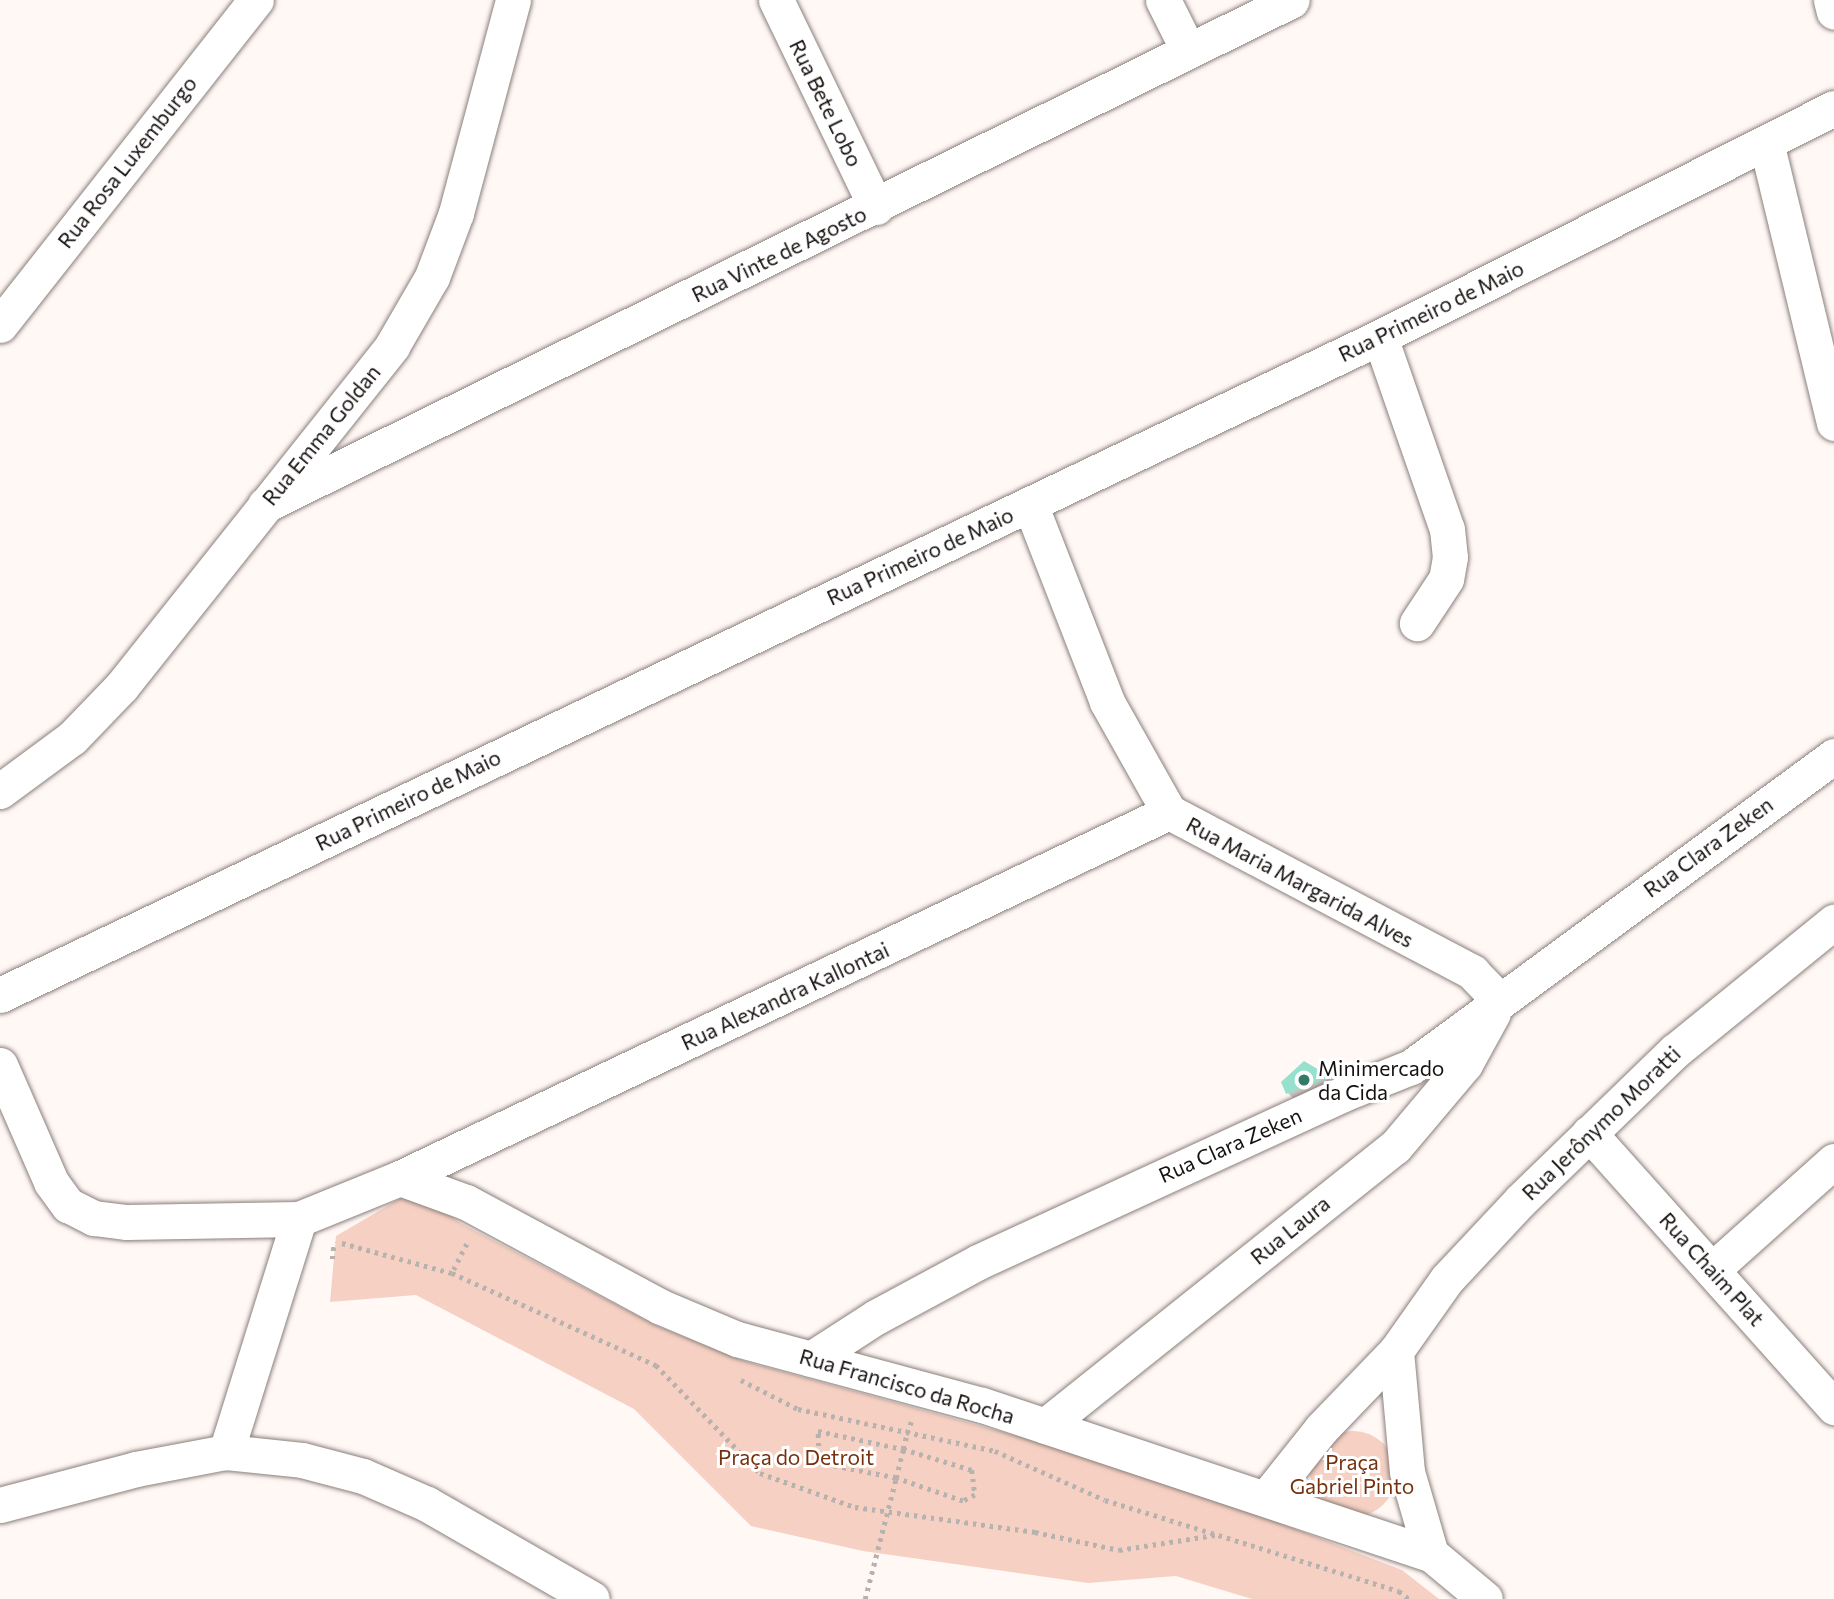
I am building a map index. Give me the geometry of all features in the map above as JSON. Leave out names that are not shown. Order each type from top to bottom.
[{"type":"street","name":"Rua Rosa Luxemburgo","points":[[0,325],[256,0]]},
{"type":"street","name":"Rua Emma Goldan","points":[[0,791],[72,737],[122,686],[265,505],[348,407],[392,346],[432,277],[475,149],[513,0]]},
{"type":"street","name":"Rua Bete Lobo","points":[[776,0],[876,207]]},
{"type":"street","points":[[1163,0],[1188,50]]},
{"type":"street","name":"Rua Vinte de Agosto","points":[[265,505],[876,207],[1292,0]]},
{"type":"street","points":[[1831,0],[1834,12]]},
{"type":"street","name":"Rua Primeiro de Maio","points":[[0,995],[1380,337],[1767,146],[1834,108]]},
{"type":"street","points":[[1767,146],[1834,423]]},
{"type":"street","points":[[1380,337],[1447,529],[1450,556],[1446,579],[1417,624]]},
{"type":"street","name":"Rua Maria Margarida Alves","points":[[1030,504],[1107,702],[1169,812],[1472,972],[1500,1001]]},
{"type":"street","name":"Rua Clara Zeken","points":[[811,1359],[876,1317],[978,1262],[1343,1094],[1411,1067],[1834,756]]},
{"type":"street","name":"Rua Alexandra Kallontai","points":[[299,1219],[400,1178],[1169,812]]},
{"type":"street","name":"Rua Jerônymo Moratti","points":[[1267,1496],[1321,1429],[1396,1351],[1447,1279],[1589,1133],[1675,1052],[1834,922]]},
{"type":"street","name":"Rua Laura","points":[[1045,1426],[1395,1147],[1465,1064],[1500,1001]]},
{"type":"street","points":[[0,1065],[51,1182],[68,1205],[94,1217],[127,1222],[299,1219],[226,1452]]},
{"type":"street","name":"Rua Chaim Plat","points":[[1589,1133],[1834,1407]]},
{"type":"street","points":[[1713,1269],[1834,1161]]},
{"type":"street","name":"Rua Francisco da Rocha","points":[[400,1178],[466,1202],[662,1307],[737,1339],[921,1388],[1045,1426],[1267,1496],[1431,1554]]},
{"type":"street","points":[[1396,1351],[1407,1472],[1431,1554],[1485,1599]]},
{"type":"street","points":[[0,1505],[136,1469],[226,1452],[302,1460],[363,1476],[485,1535],[593,1599]]},
{"type":"path","points":[[466,1232],[469,1240],[481,1247]]},
{"type":"path","points":[[334,1241],[346,1237]]},
{"type":"path","points":[[452,1273],[469,1240]]},
{"type":"path","points":[[332,1259],[334,1241]]},
{"type":"path","points":[[334,1241],[452,1273],[656,1365],[760,1473],[855,1507],[1035,1532],[1119,1550],[1215,1535]]},
{"type":"path","points":[[738,1379],[798,1409],[995,1451],[1105,1500],[1399,1591],[1409,1599]]},
{"type":"path","points":[[865,1599],[921,1388]]},
{"type":"path","points":[[818,1431],[903,1449],[972,1470],[975,1495],[963,1502],[896,1478],[819,1463],[818,1431]]},
{"type":"green space","name":"Praça do Detroit","points":[[401,1198],[430,1200],[462,1224],[657,1326],[747,1362],[1043,1443],[1243,1509],[1402,1570],[1439,1599],[1252,1599],[1176,1576],[1088,1583],[863,1551],[751,1526],[634,1409],[416,1295],[330,1302],[336,1236]]},
{"type":"green space","name":"Praça Gabriel Pinto","points":[[1353,1431],[1377,1438],[1389,1450],[1396,1474],[1389,1498],[1377,1510],[1353,1517],[1329,1510],[1317,1498],[1310,1474],[1317,1450],[1329,1438]]},
{"type":"building","name":"Minimercado da Cida","points":[[1304,1061],[1331,1077],[1286,1094],[1281,1082]]},
{"type":"place","name":"Minimercado da Cida","points":[[1304,1080]]}]
